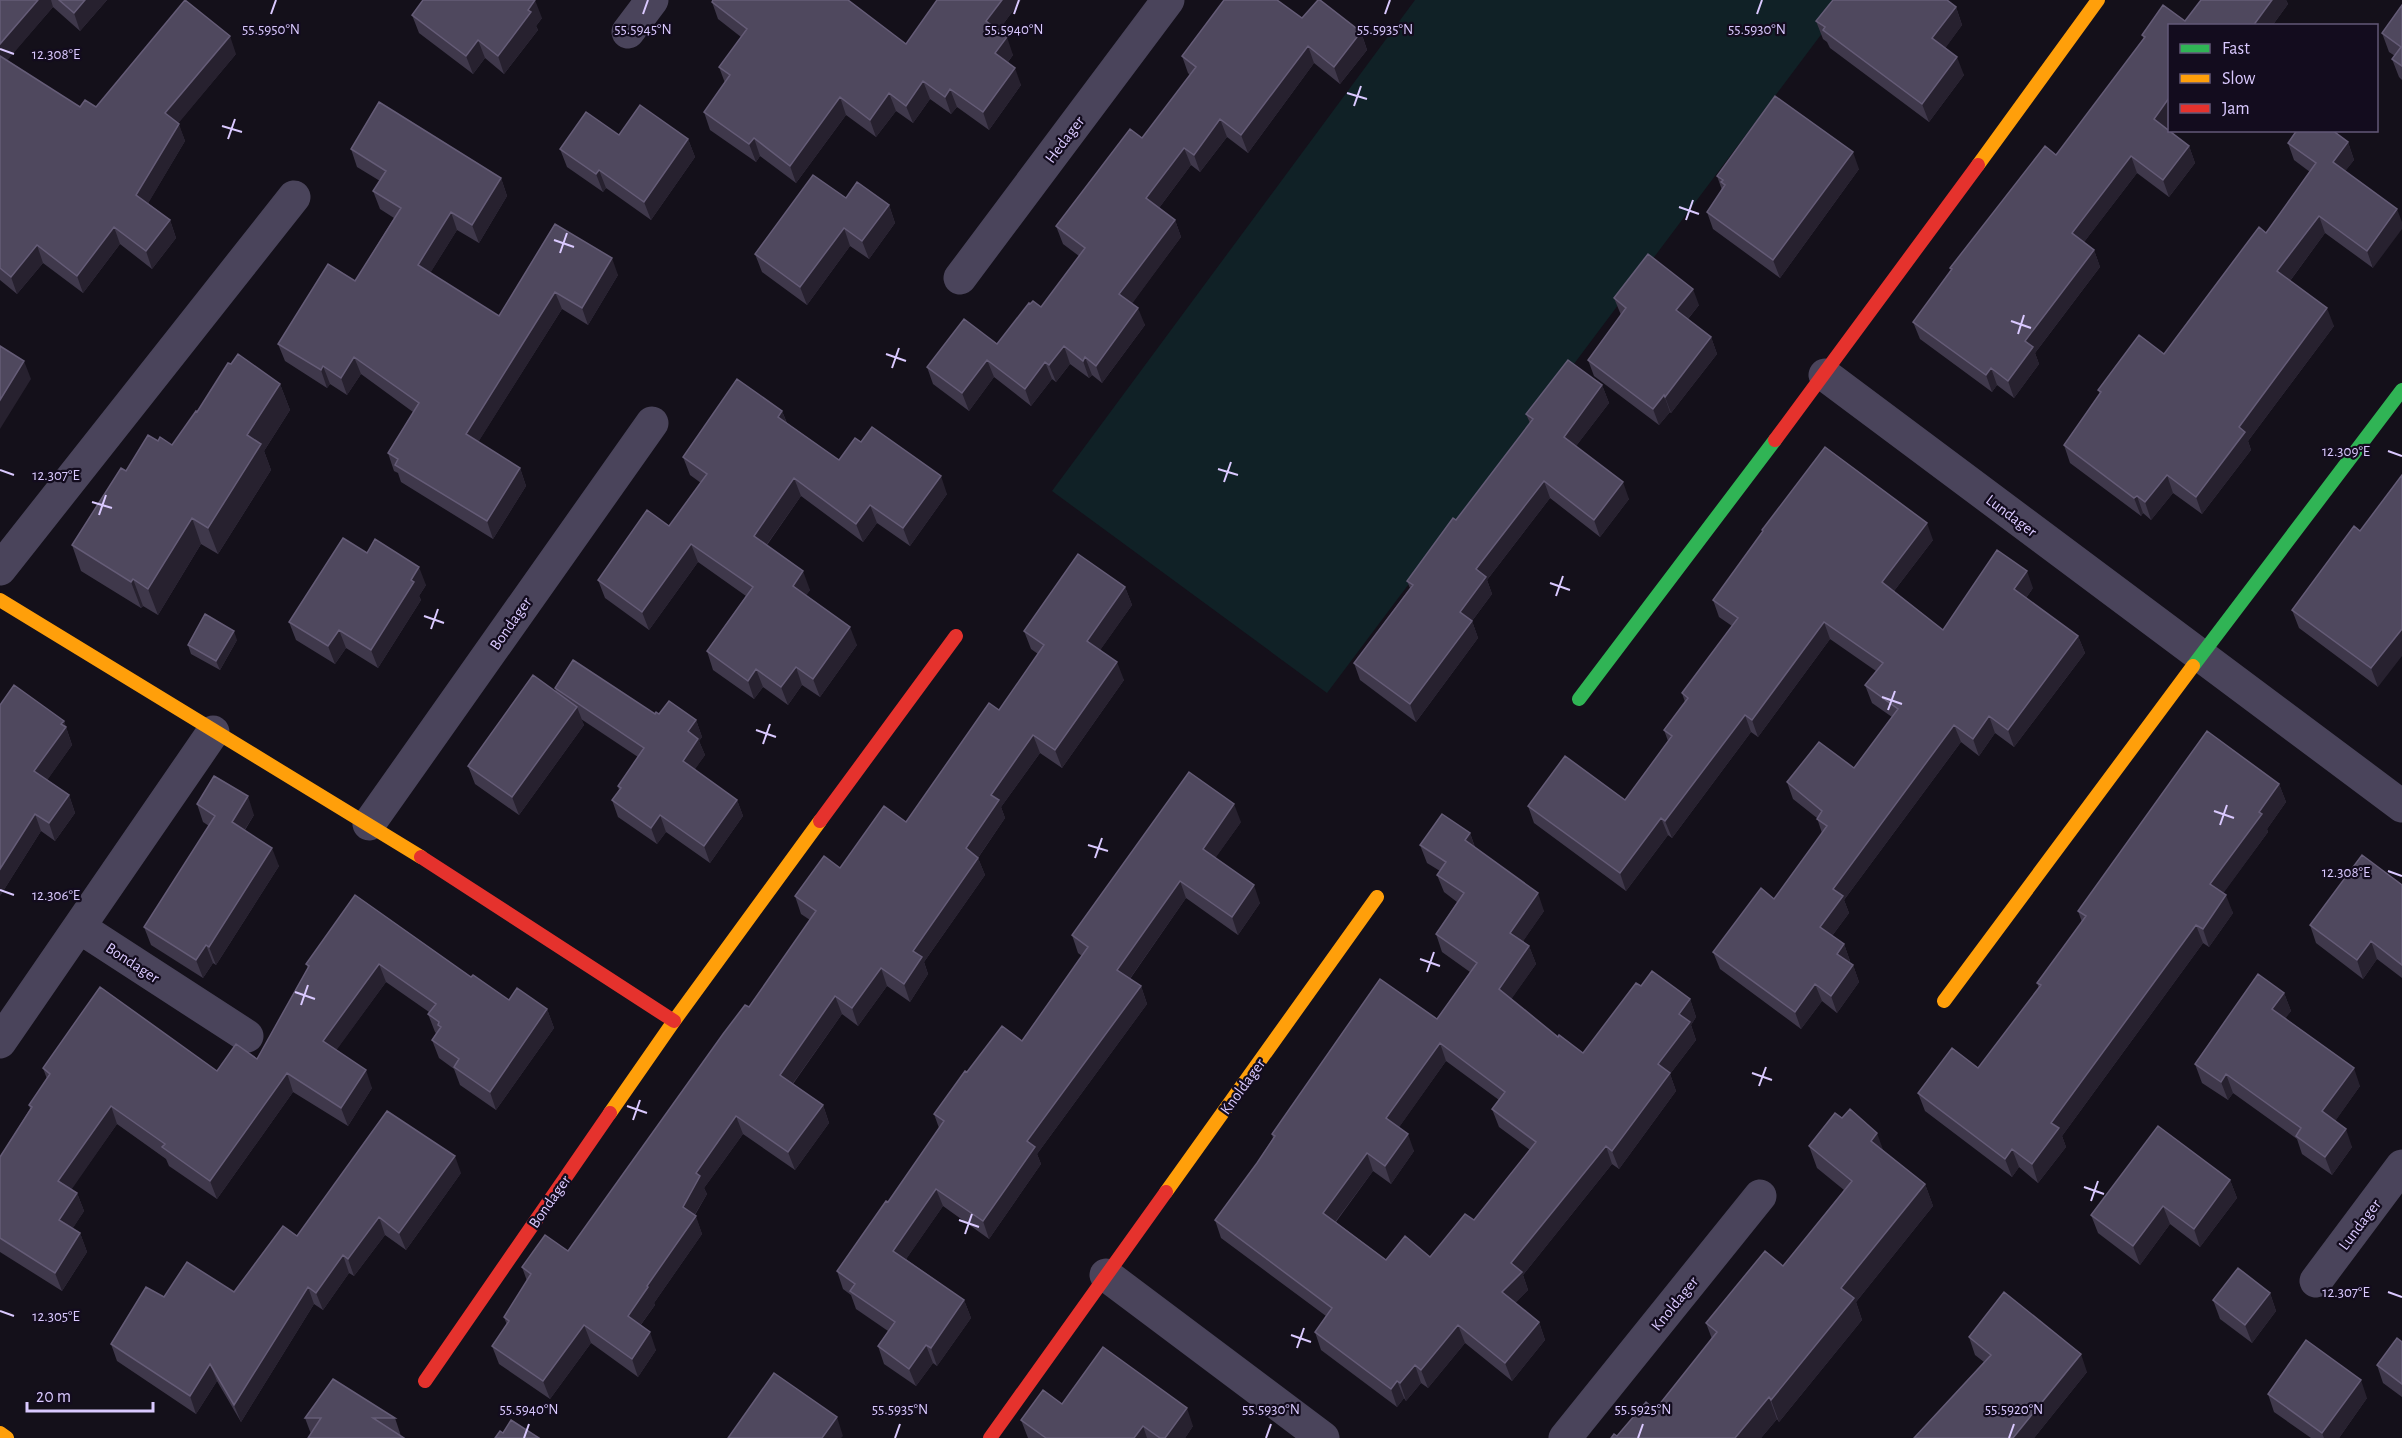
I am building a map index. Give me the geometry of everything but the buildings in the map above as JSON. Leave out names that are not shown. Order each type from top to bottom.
[{"type":"street","points":[[628,32],[652,0]]},
{"type":"street","name":"Hedager","points":[[960,278],[1168,0]]},
{"type":"street","points":[[1579,699],[1825,375],[2098,0]]},
{"type":"street","points":[[0,569],[294,197]]},
{"type":"street","name":"Lundager","points":[[1825,375],[2402,806]]},
{"type":"street","points":[[1944,1001],[2200,656],[2402,390]]},
{"type":"street","name":"Bondager","points":[[369,824],[652,423]]},
{"type":"street","points":[[0,600],[213,732],[369,824],[674,1021]]},
{"type":"street","name":"Bondager","points":[[425,1381],[674,1021],[956,636]]},
{"type":"street","points":[[0,1042],[213,732]]},
{"type":"street","name":"Knoldager","points":[[990,1438],[1377,897]]},
{"type":"street","name":"Bondager","points":[[79,927],[247,1036]]},
{"type":"street","name":"Lundager","points":[[2316,1281],[2402,1166]]},
{"type":"street","name":"Knoldager","points":[[1564,1438],[1760,1196]]},
{"type":"street","points":[[1106,1275],[1323,1438]]},
{"type":"street","points":[[0,1433],[7,1438]]},
{"type":"shaded area","points":[[1415,0],[1847,0],[1327,693],[1052,491]]},
{"type":"traffic: fast","points":[[2193,666],[2402,390]]},
{"type":"traffic: fast","points":[[1579,699],[1775,440]]},
{"type":"traffic: slow","points":[[1978,165],[2098,0]]},
{"type":"traffic: slow","points":[[0,600],[421,857]]},
{"type":"traffic: slow","points":[[1944,1001],[2193,666]]},
{"type":"traffic: slow","points":[[610,1113],[820,821]]},
{"type":"traffic: slow","points":[[1166,1192],[1377,897]]},
{"type":"traffic: slow","points":[[0,1433],[7,1438]]},
{"type":"traffic: jam","points":[[1775,440],[1978,165]]},
{"type":"traffic: jam","points":[[820,821],[956,636]]},
{"type":"traffic: jam","points":[[421,857],[674,1021]]},
{"type":"traffic: jam","points":[[425,1381],[610,1113]]},
{"type":"traffic: jam","points":[[990,1438],[1166,1192]]}]
